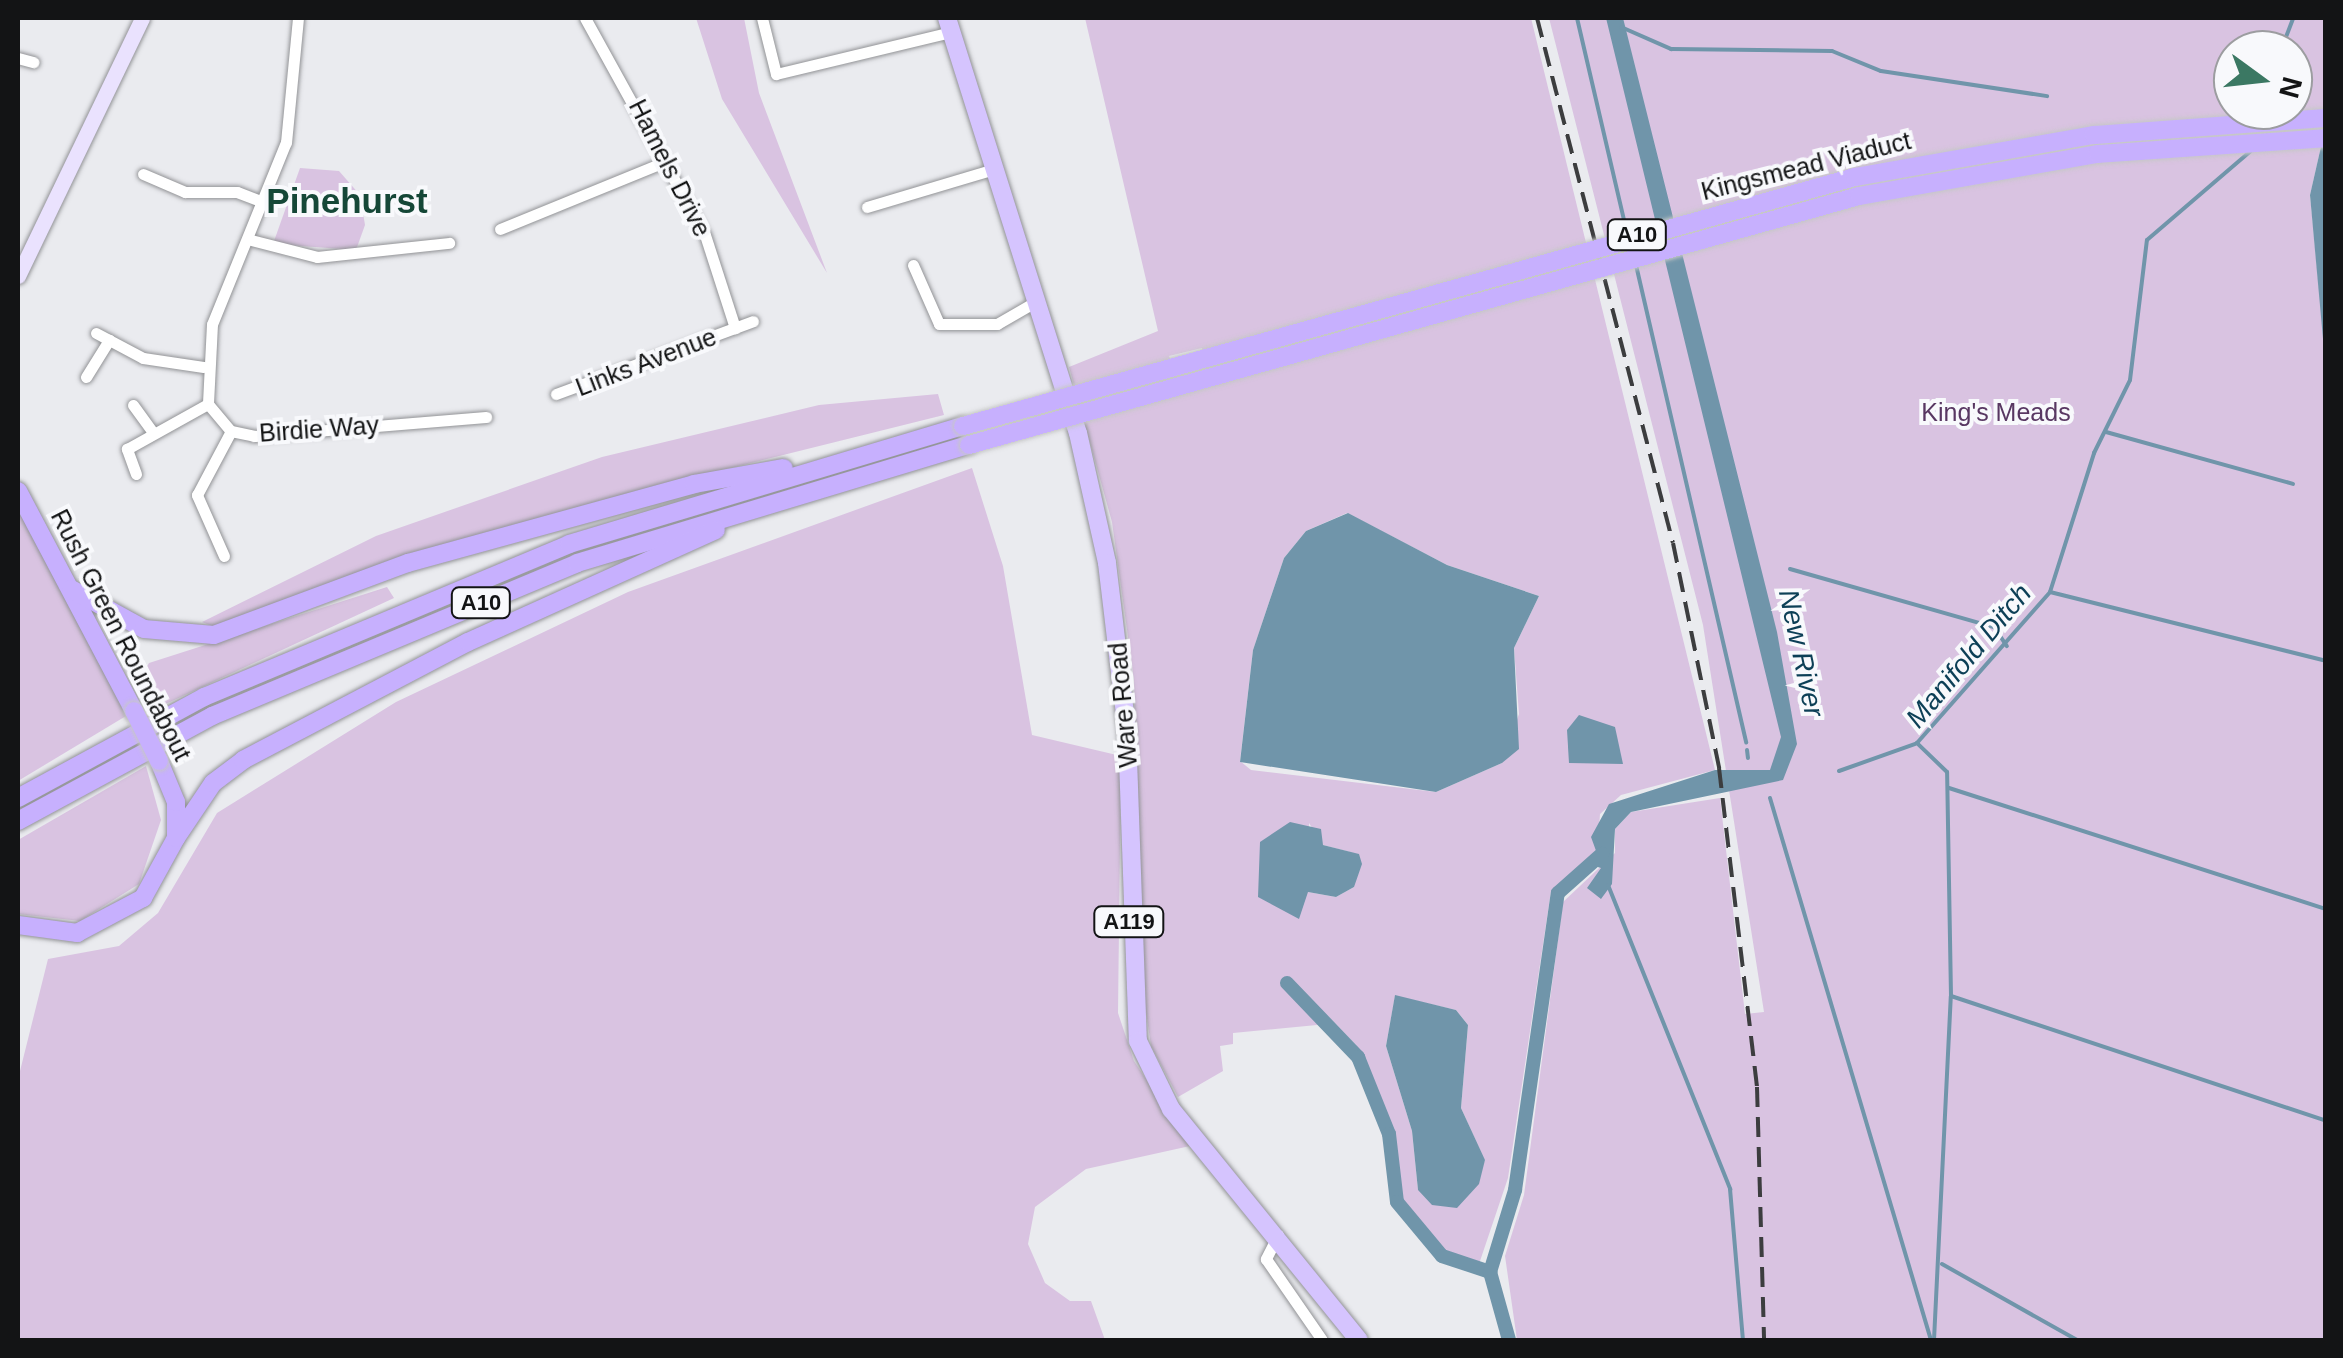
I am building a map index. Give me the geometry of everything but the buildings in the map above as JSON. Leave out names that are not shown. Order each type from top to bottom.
[{"type":"highway","name":"Kingsmead Viaduct","points":[[857,456],[1855,177],[2094,134],[2326,118]]},
{"type":"highway","name":"Kingsmead Viaduct","points":[[794,495],[1859,196],[2098,154],[2326,138]]},
{"type":"highway","points":[[71,589],[144,629],[214,635],[484,542],[694,484],[857,456]]},
{"type":"highway","name":"A10","points":[[18,798],[204,696],[569,544],[857,456]]},
{"type":"highway","name":"Rush Green Roundabout","points":[[18,491],[160,761],[176,802],[176,838]]},
{"type":"highway","points":[[20,927],[77,932],[114,920],[155,882],[176,838],[212,783],[243,760],[468,642],[794,495]]},
{"type":"highway","name":"A10","points":[[18,821],[212,716],[577,563],[794,495]]},
{"type":"main road","points":[[18,276],[137,19]]},
{"type":"main road","name":"Ware Road","points":[[949,25],[991,170],[1078,432],[1116,617],[1138,1041],[1172,1109],[1278,1235],[1359,1340]]},
{"type":"street","points":[[136,474],[128,449],[152,431],[208,404],[204,368],[217,308],[251,240],[286,142],[298,18]]},
{"type":"street","name":"Hamels Drive","points":[[585,18],[667,160],[705,235],[735,328]]},
{"type":"street","points":[[762,18],[776,74],[949,25]]},
{"type":"street","points":[[18,58],[33,62]]},
{"type":"street","points":[[500,229],[667,160]]},
{"type":"street","points":[[867,207],[991,170]]},
{"type":"street","points":[[143,174],[185,192],[237,192],[266,203]]},
{"type":"street","points":[[251,240],[317,258],[449,242]]},
{"type":"street","points":[[912,265],[939,324],[997,324],[1035,302]]},
{"type":"street","name":"Links Avenue","points":[[556,394],[752,321]]},
{"type":"street","points":[[96,333],[155,362],[204,368]]},
{"type":"street","points":[[86,377],[109,340]]},
{"type":"street","points":[[133,404],[152,431]]},
{"type":"street","name":"Birdie Way","points":[[208,404],[231,432],[486,417]]},
{"type":"street","points":[[224,556],[197,495],[231,432]]},
{"type":"street","points":[[1278,1235],[1266,1259],[1322,1340]]},
{"type":"green space","points":[[696,18],[744,18],[759,93],[827,273],[722,99]]},
{"type":"green space","points":[[1085,18],[1531,18],[1715,770],[1621,795],[1600,814],[1597,855],[1551,891],[1508,1178],[1479,1264],[1444,1250],[1402,1198],[1382,1101],[1356,1045],[1328,1016],[1317,1025],[1233,1033],[1233,1044],[1220,1046],[1223,1071],[1178,1097],[1151,1046],[1140,970],[1134,680],[1112,522],[1069,367],[1158,331]],"holes":[[[1202,348],[1207,386],[1184,393],[1169,356]],[[1347,513],[1447,565],[1539,596],[1514,648],[1519,714],[1502,763],[1436,792],[1251,770],[1240,761],[1253,650],[1284,558],[1306,531]],[[1309,823],[1323,845],[1350,852],[1354,887],[1336,897],[1308,892]],[[1395,996],[1456,1010],[1468,1025],[1461,1108],[1485,1161],[1418,1190],[1412,1131],[1386,1046]]]},
{"type":"green space","name":"King's Meads","points":[[1549,18],[2325,18],[2325,129],[2310,195],[2326,361],[2325,1340],[1517,1340],[1505,1256],[1524,1195],[1563,902],[1615,853],[1615,829],[1631,812],[1720,798],[1745,1014],[1764,1012],[1703,625]]},
{"type":"green space","points":[[300,168],[339,171],[360,195],[365,225],[356,250],[273,244]]},
{"type":"green space","points":[[938,394],[944,415],[595,502],[406,556],[217,628],[202,622],[376,536],[602,457],[819,405]]},
{"type":"green space","points":[[972,468],[1003,566],[1032,735],[1121,756],[1118,1013],[1134,1061],[1190,1146],[1086,1169],[1035,1207],[1028,1244],[1045,1283],[1070,1301],[1091,1301],[1105,1340],[18,1340],[18,1079],[48,959],[119,946],[158,913],[217,813],[396,702],[628,592]]},
{"type":"green space","points":[[18,505],[126,716],[18,781]]},
{"type":"green space","points":[[387,587],[394,598],[157,708],[137,684],[149,663]]},
{"type":"green space","points":[[146,766],[161,820],[139,884],[80,921],[18,914],[18,840]]},
{"type":"water","points":[[1606,18],[1623,18],[1777,632],[1797,744],[1783,780],[1631,812],[1615,829],[1612,884],[1601,899],[1587,888],[1601,868],[1591,865],[1599,859],[1591,837],[1609,804],[1715,770],[1770,770],[1781,737]]},
{"type":"water","points":[[2325,129],[2325,361],[2310,195]]},
{"type":"water","points":[[1348,513],[1447,565],[1539,596],[1514,648],[1519,749],[1502,763],[1436,792],[1240,762],[1253,650],[1284,558],[1306,531]]},
{"type":"water","points":[[1579,715],[1615,727],[1623,764],[1569,763],[1567,730]]},
{"type":"water","points":[[1290,822],[1321,829],[1323,845],[1359,854],[1362,864],[1354,887],[1336,897],[1308,892],[1299,919],[1258,897],[1260,842]]},
{"type":"water","points":[[1395,995],[1456,1010],[1468,1025],[1461,1108],[1485,1160],[1479,1184],[1457,1208],[1432,1205],[1418,1190],[1412,1131],[1386,1046]]},
{"type":"waterway","points":[[1577,18],[1628,237]]},
{"type":"waterway","points":[[2288,30],[2293,18]]},
{"type":"waterway","points":[[1621,27],[1671,49],[1832,51],[1881,71],[2047,96]]},
{"type":"waterway","name":"Manifold Ditch","points":[[1934,1340],[1951,996],[1947,772],[1917,743],[2050,592],[2094,453],[2130,380],[2147,240],[2251,151]]},
{"type":"waterway","points":[[1636,265],[1746,743]]},
{"type":"waterway","points":[[2106,432],[2293,484]]},
{"type":"waterway","points":[[1790,569],[1994,627],[2007,646]]},
{"type":"waterway","points":[[2050,592],[2326,661]]},
{"type":"waterway","points":[[1839,771],[1915,744]]},
{"type":"waterway","points":[[1747,750],[1748,758]]},
{"type":"waterway","points":[[1949,788],[2326,909]]},
{"type":"waterway","points":[[1770,798],[1931,1340]]},
{"type":"waterway","name":"New River","points":[[1509,1340],[1490,1272],[1515,1190],[1558,893],[1602,854]]},
{"type":"waterway","points":[[1608,885],[1730,1189],[1743,1340]]},
{"type":"waterway","name":"New River","points":[[1287,983],[1358,1057],[1389,1134],[1397,1202],[1442,1256],[1490,1272]]},
{"type":"waterway","points":[[1951,996],[2326,1121]]},
{"type":"waterway","points":[[1942,1264],[2077,1340]]},
{"type":"railway","points":[[1537,18],[1673,543],[1719,768],[1757,1087],[1764,1340]]},
{"type":"district","name":"Pinehurst","points":[[347,201]]}]
